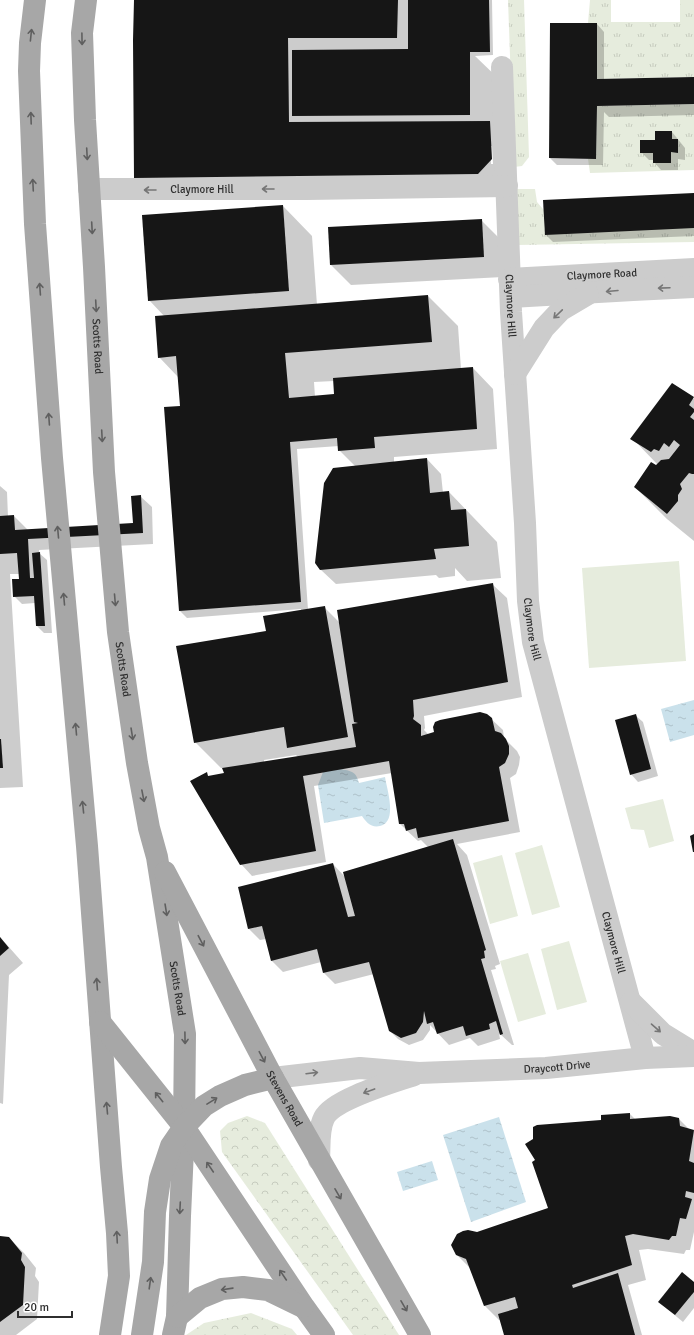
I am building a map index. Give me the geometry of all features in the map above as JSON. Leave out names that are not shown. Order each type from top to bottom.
[{"type":"main road","points":[[35,0],[30,43],[29,77],[35,224],[52,458],[87,846],[117,1233],[119,1276],[110,1335]]},
{"type":"main road","name":"Scotts Road","points":[[86,0],[82,33],[89,189],[104,472],[118,632],[137,763],[149,828],[158,857],[185,1034],[184,1127],[175,1326]]},
{"type":"main road","name":"Stevens Road","points":[[158,857],[273,1078],[420,1335]]},
{"type":"main road","points":[[100,1022],[184,1127],[324,1335]]},
{"type":"main road","points":[[142,1335],[153,1262],[155,1212],[160,1179],[171,1146],[184,1127],[204,1106],[220,1096],[245,1085],[273,1078]]},
{"type":"main road","points":[[175,1326],[200,1298],[222,1289],[243,1287],[268,1290],[304,1307]]},
{"type":"street","name":"Claymore Hill","points":[[502,67],[510,288],[525,523],[528,600],[533,642],[645,1058]]},
{"type":"street","name":"Claymore Hill","points":[[89,189],[307,189],[506,186]]},
{"type":"street","name":"Claymore Road","points":[[510,288],[694,269]]},
{"type":"street","name":"Claymore Road","points":[[510,288],[591,293],[694,287]]},
{"type":"street","points":[[515,374],[544,328],[561,310],[591,293]]},
{"type":"street","points":[[629,1000],[663,1034],[694,1054]]},
{"type":"street","name":"Draycott Drive","points":[[273,1078],[360,1068],[419,1073],[546,1068],[694,1054]]},
{"type":"street","name":"Draycott Drive","points":[[319,1160],[320,1131],[324,1117],[332,1109],[344,1101],[419,1073]]},
{"type":"green space","points":[[508,0],[524,0],[529,157],[522,166],[514,167]]},
{"type":"green space","points":[[590,0],[611,0],[611,22],[680,22],[680,0],[694,0],[694,77],[597,79],[597,24],[588,23]]},
{"type":"green space","points":[[694,104],[694,170],[590,173],[588,159],[596,158],[597,106]]},
{"type":"green space","points":[[515,189],[535,189],[537,202],[554,222],[694,221],[694,242],[517,245]]},
{"type":"green space","points":[[679,561],[686,661],[589,668],[582,568]]},
{"type":"green space","points":[[663,799],[674,841],[649,848],[644,830],[631,829],[625,808]]},
{"type":"green space","points":[[542,845],[560,907],[532,915],[515,853]]},
{"type":"green space","points":[[502,855],[518,916],[490,924],[473,863]]},
{"type":"green space","points":[[569,941],[587,1002],[557,1010],[541,949]]},
{"type":"green space","points":[[528,953],[546,1014],[518,1022],[500,961]]},
{"type":"green space","points":[[247,1116],[265,1123],[399,1335],[353,1335],[222,1152],[220,1131],[228,1123]]},
{"type":"green space","points":[[251,1313],[292,1329],[297,1335],[186,1335],[204,1323]]},
{"type":"water","points":[[694,700],[694,735],[670,742],[661,709]]},
{"type":"water","points":[[340,769],[347,770],[355,774],[359,783],[385,777],[390,812],[389,818],[385,823],[380,826],[374,826],[367,822],[362,816],[324,823],[318,785],[323,772]]},
{"type":"water","points":[[499,1117],[526,1202],[471,1222],[443,1135]]},
{"type":"water","points":[[432,1161],[438,1180],[403,1191],[397,1172]]},
{"type":"building","points":[[134,0],[398,0],[397,38],[288,38],[289,122],[490,121],[492,159],[478,174],[134,178]]},
{"type":"building","points":[[408,0],[489,0],[490,52],[470,52],[470,115],[292,116],[292,50],[408,49]]},
{"type":"building","points":[[550,23],[597,23],[597,79],[694,77],[694,104],[597,106],[596,159],[549,158]]},
{"type":"building","points":[[655,131],[672,131],[672,139],[678,139],[678,153],[671,152],[671,163],[653,163],[653,153],[640,153],[640,140],[655,140]]},
{"type":"building","points":[[694,193],[694,228],[545,235],[543,200]]},
{"type":"building","points":[[283,205],[289,291],[148,301],[142,215]]},
{"type":"building","points":[[482,219],[484,257],[330,265],[328,227]]},
{"type":"building","points":[[428,295],[432,342],[285,353],[289,398],[334,394],[333,378],[473,367],[477,429],[374,437],[375,448],[338,451],[337,438],[290,442],[301,602],[179,611],[164,407],[180,406],[176,356],[158,358],[155,316]]},
{"type":"building","points":[[672,383],[694,397],[689,405],[694,409],[694,412],[690,417],[694,420],[694,474],[689,473],[680,484],[682,489],[678,495],[678,501],[667,514],[634,487],[651,462],[656,465],[661,460],[669,459],[680,445],[674,440],[669,447],[664,443],[659,451],[654,449],[651,452],[630,439]]},
{"type":"building","points":[[427,458],[430,493],[449,491],[451,510],[466,509],[469,546],[434,549],[436,559],[320,570],[315,563],[324,483],[333,468]]},
{"type":"building","points":[[141,495],[143,533],[28,539],[30,578],[34,578],[32,553],[40,552],[45,626],[36,626],[34,596],[13,597],[12,579],[19,579],[17,553],[0,554],[0,516],[14,515],[15,530],[133,523],[131,496]]},
{"type":"building","points":[[493,583],[508,682],[413,700],[413,719],[421,725],[421,736],[434,732],[433,727],[435,722],[440,720],[480,712],[487,714],[492,718],[495,731],[501,733],[509,746],[509,754],[505,763],[499,767],[509,821],[418,838],[416,828],[406,831],[404,824],[399,824],[389,761],[303,776],[316,851],[240,865],[190,781],[207,772],[208,776],[224,773],[222,768],[356,747],[352,724],[358,723],[354,722],[337,610]]},
{"type":"building","points":[[325,606],[348,737],[287,748],[284,727],[194,743],[176,646],[266,631],[263,616]]},
{"type":"building","points":[[636,714],[651,769],[630,775],[615,720]]},
{"type":"building","points":[[1,739],[3,768],[0,768]]},
{"type":"building","points":[[694,834],[694,852],[693,852],[690,836]]},
{"type":"building","points":[[453,839],[486,950],[484,951],[485,958],[481,959],[503,1034],[500,1035],[496,1021],[489,1024],[490,1029],[466,1036],[463,1026],[437,1034],[433,1022],[427,1024],[424,1011],[423,1022],[416,1033],[401,1038],[389,1031],[369,962],[323,973],[317,949],[271,961],[262,926],[248,929],[238,887],[333,863],[348,917],[355,916],[343,872]]},
{"type":"building","points":[[0,937],[9,948],[0,956]]},
{"type":"building","points":[[630,1113],[630,1119],[670,1116],[679,1118],[680,1126],[694,1130],[689,1161],[694,1163],[694,1193],[686,1191],[685,1197],[692,1199],[686,1219],[680,1218],[676,1236],[672,1236],[669,1240],[633,1234],[625,1236],[632,1265],[572,1285],[573,1288],[618,1273],[635,1335],[504,1335],[498,1314],[518,1308],[515,1297],[484,1306],[466,1259],[456,1255],[451,1245],[457,1234],[468,1230],[477,1232],[548,1208],[532,1162],[535,1160],[525,1144],[533,1139],[533,1127],[537,1125],[601,1120],[601,1115]]},
{"type":"building","points":[[0,1236],[9,1237],[22,1253],[21,1260],[25,1267],[23,1305],[0,1322]]},
{"type":"building","points":[[682,1272],[694,1282],[694,1292],[675,1315],[658,1302]]}]
